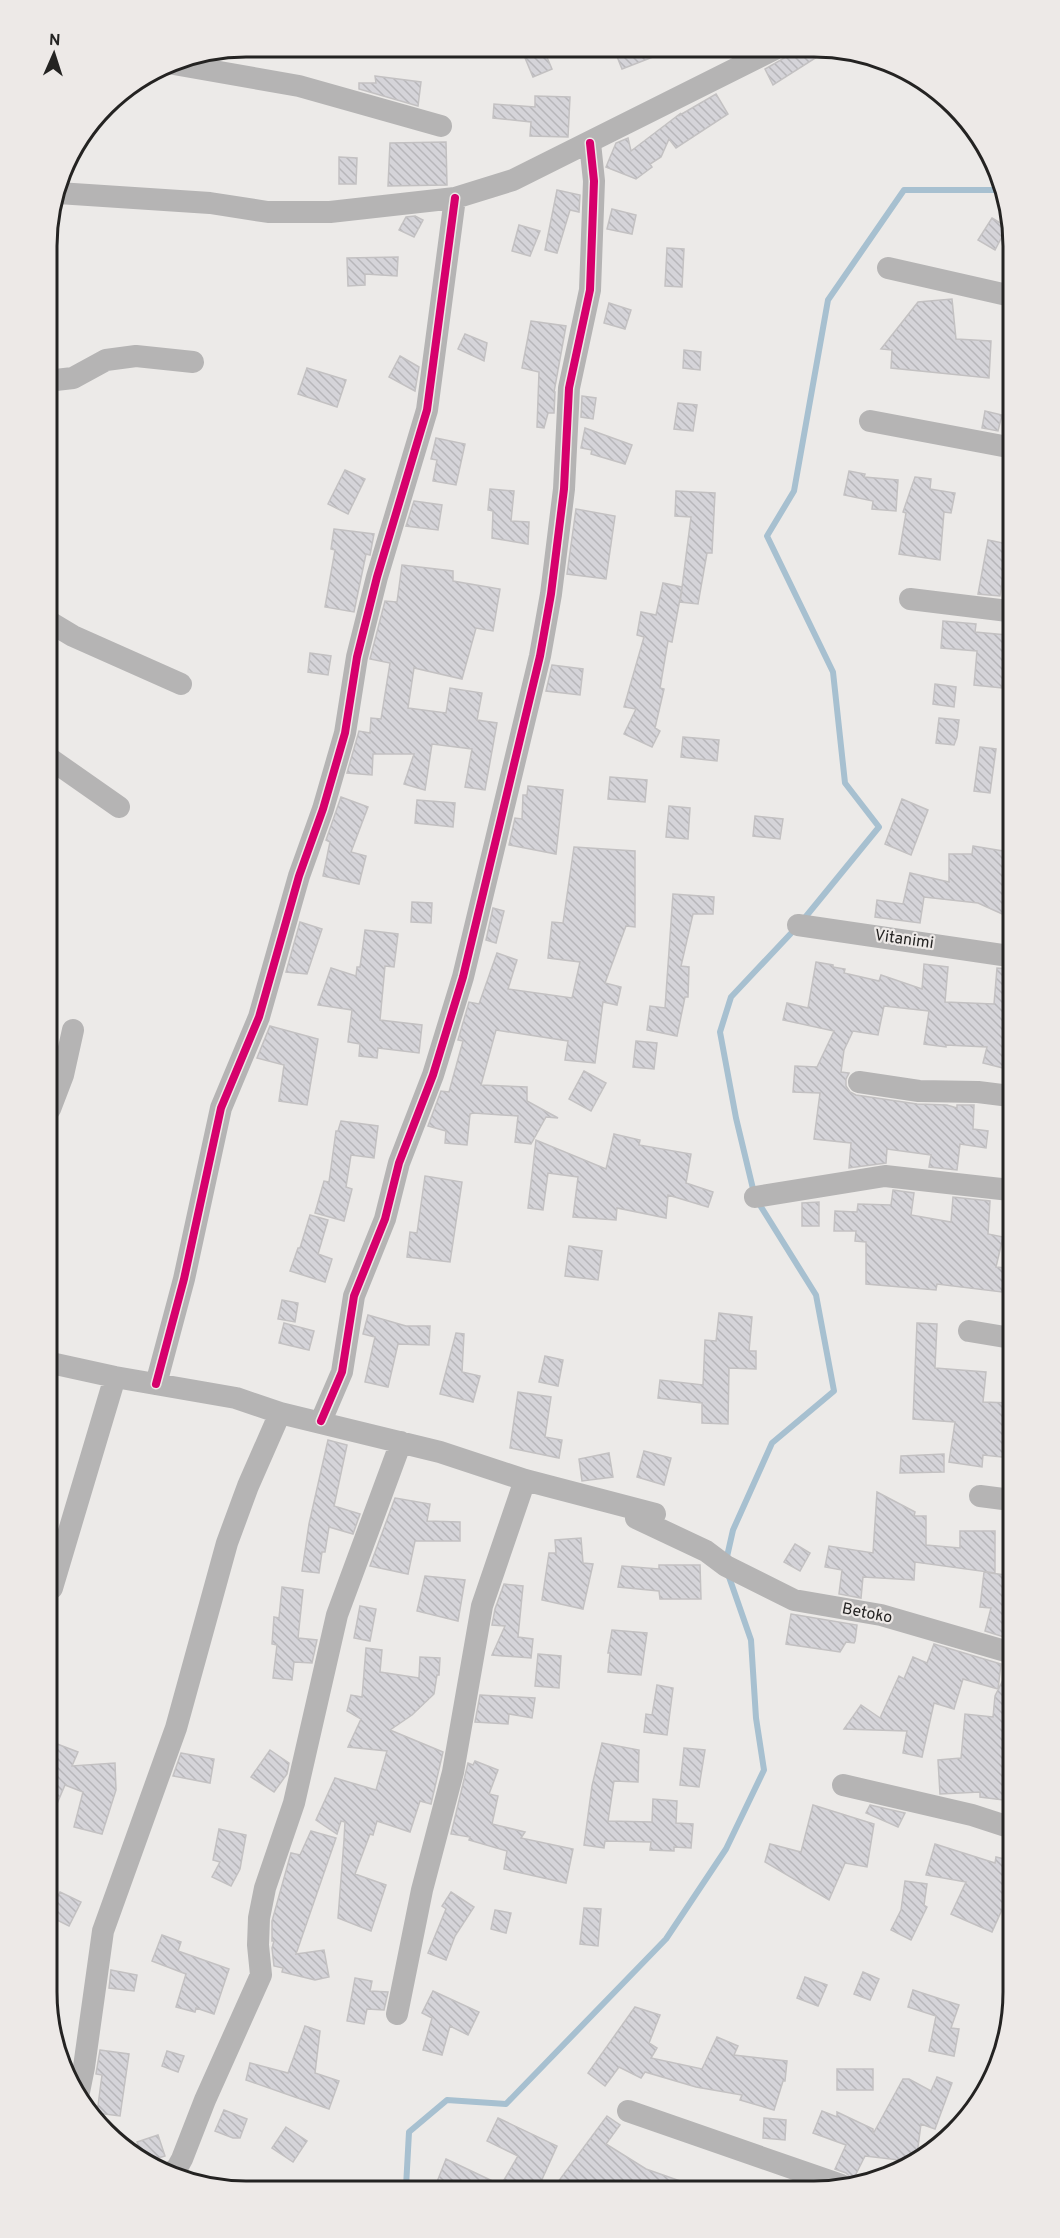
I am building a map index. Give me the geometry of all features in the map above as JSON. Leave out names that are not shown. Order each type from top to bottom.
[{"type":"street","points":[[64,193],[210,203],[278,212],[330,212],[455,198],[513,180],[759,57]]},
{"type":"street","points":[[187,66],[299,86],[441,126]]},
{"type":"street","points":[[321,1421],[342,1372],[354,1296],[385,1219],[399,1163],[433,1075],[463,976],[540,656],[551,594],[564,489],[569,388],[590,290],[594,182],[590,143]]},
{"type":"street","points":[[156,1384],[184,1279],[221,1108],[259,1017],[299,876],[323,809],[345,733],[357,657],[377,577],[428,410],[455,198]]},
{"type":"street","points":[[888,268],[1003,294]]},
{"type":"street","points":[[57,380],[73,378],[106,360],[136,356],[193,362]]},
{"type":"street","points":[[870,421],[1003,446]]},
{"type":"street","points":[[910,599],[1003,610]]},
{"type":"street","points":[[57,626],[73,636],[181,684]]},
{"type":"street","points":[[57,764],[119,807]]},
{"type":"street","name":"Vitanimi","points":[[798,925],[1003,955]]},
{"type":"street","points":[[57,1091],[63,1075],[73,1030]]},
{"type":"street","points":[[859,1083],[919,1091],[978,1092],[1003,1095]]},
{"type":"street","points":[[755,1197],[885,1176],[1003,1189]]},
{"type":"street","points":[[969,1331],[1003,1337]]},
{"type":"street","points":[[57,1364],[236,1398],[280,1413],[321,1421],[440,1452],[525,1480],[482,1606],[453,1772],[422,1890],[397,2014]]},
{"type":"street","points":[[57,1571],[115,1377]]},
{"type":"street","points":[[81,2083],[103,1931],[176,1728],[227,1543],[248,1486],[280,1413]]},
{"type":"street","points":[[177,2167],[261,1975],[258,1945],[259,1918],[264,1888],[294,1803],[337,1614],[401,1442]]},
{"type":"street","name":"Betoko","points":[[525,1480],[655,1514],[636,1518],[706,1551],[722,1564],[794,1600],[881,1615],[1003,1650]]},
{"type":"street","points":[[980,1496],[1003,1499]]},
{"type":"street","points":[[843,1785],[972,1815],[1003,1825]]},
{"type":"street","points":[[628,2111],[826,2180]]},
{"type":"building","points":[[525,57],[547,57],[552,69],[533,77]]},
{"type":"building","points":[[617,57],[653,57],[622,69]]},
{"type":"building","points":[[786,57],[817,57],[773,85],[765,69]]},
{"type":"building","points":[[375,76],[421,82],[418,106],[359,89],[359,83],[376,83]]},
{"type":"building","points":[[716,94],[728,114],[676,148],[669,139],[661,157],[650,164],[652,167],[636,179],[606,167],[616,143],[628,138],[631,151],[681,113],[680,115]]},
{"type":"building","points":[[535,96],[570,97],[568,137],[530,136],[531,122],[493,118],[494,104],[535,107]]},
{"type":"building","points":[[446,142],[447,185],[388,186],[390,143]]},
{"type":"building","points":[[339,157],[357,158],[356,184],[339,184]]},
{"type":"building","points":[[557,190],[580,195],[579,212],[570,210],[557,253],[545,250]]},
{"type":"building","points":[[612,209],[636,215],[632,234],[607,229]]},
{"type":"building","points":[[415,216],[423,220],[414,237],[399,230],[406,217]]},
{"type":"building","points":[[992,218],[1001,223],[1002,236],[995,250],[978,240]]},
{"type":"building","points":[[519,225],[540,231],[530,256],[512,251]]},
{"type":"building","points":[[667,248],[684,249],[682,287],[665,286]]},
{"type":"building","points":[[398,257],[397,276],[365,274],[365,285],[348,286],[347,258]]},
{"type":"building","points":[[952,299],[956,339],[991,341],[989,378],[891,368],[892,350],[881,349],[918,302]]},
{"type":"building","points":[[609,303],[631,310],[625,329],[604,323]]},
{"type":"building","points":[[531,321],[566,326],[554,392],[554,413],[548,413],[544,428],[537,427],[539,372],[522,368]]},
{"type":"building","points":[[465,334],[487,343],[484,361],[458,349]]},
{"type":"building","points":[[684,350],[701,352],[700,370],[683,368]]},
{"type":"building","points":[[400,356],[419,367],[415,391],[389,377]]},
{"type":"building","points":[[307,368],[346,380],[337,407],[298,394]]},
{"type":"building","points":[[582,396],[596,398],[593,419],[581,417]]},
{"type":"building","points":[[678,403],[697,405],[693,431],[674,429]]},
{"type":"building","points":[[985,411],[1002,415],[998,431],[982,428]]},
{"type":"building","points":[[585,428],[632,445],[625,464],[591,454],[592,450],[581,448]]},
{"type":"building","points":[[436,438],[465,444],[456,485],[433,481],[437,460],[431,459]]},
{"type":"building","points":[[345,470],[365,479],[348,514],[328,504]]},
{"type":"building","points":[[849,471],[865,474],[864,477],[898,480],[896,511],[872,509],[873,501],[844,495]]},
{"type":"building","points":[[915,477],[931,479],[930,489],[955,493],[951,513],[944,512],[940,560],[899,554],[906,513],[903,512]]},
{"type":"building","points":[[490,489],[514,491],[511,521],[529,522],[528,544],[492,538],[493,511],[488,510]]},
{"type":"building","points":[[676,491],[715,493],[712,553],[707,553],[698,604],[680,602],[682,588],[672,642],[668,641],[660,688],[664,689],[655,728],[660,731],[652,747],[624,734],[636,709],[624,707],[644,637],[637,635],[641,612],[656,615],[663,583],[682,587],[691,517],[675,516]]},
{"type":"building","points":[[414,501],[442,505],[438,530],[406,526]]},
{"type":"building","points":[[576,509],[615,516],[606,579],[567,574]]},
{"type":"building","points":[[334,529],[374,534],[370,555],[366,554],[354,612],[325,607],[335,550],[331,549]]},
{"type":"building","points":[[988,540],[1003,543],[1003,576],[1000,596],[978,594]]},
{"type":"building","points":[[402,565],[453,571],[453,581],[500,589],[493,631],[476,628],[462,679],[414,668],[408,708],[446,713],[450,688],[482,693],[477,720],[497,723],[485,790],[465,787],[472,749],[432,744],[425,790],[404,784],[414,754],[373,754],[372,775],[347,773],[359,731],[370,733],[371,718],[381,719],[390,663],[370,659],[385,601],[397,602]]},
{"type":"building","points":[[943,621],[976,624],[975,632],[1003,635],[1002,688],[974,685],[977,651],[941,648]]},
{"type":"building","points":[[310,653],[331,656],[328,675],[308,672]]},
{"type":"building","points":[[552,665],[583,669],[580,695],[546,691]]},
{"type":"building","points":[[935,684],[956,687],[954,707],[933,704]]},
{"type":"building","points":[[939,718],[959,720],[954,745],[936,743]]},
{"type":"building","points":[[683,737],[719,740],[717,761],[681,757]]},
{"type":"building","points":[[980,747],[996,749],[990,793],[974,791]]},
{"type":"building","points":[[610,777],[647,780],[645,802],[608,799]]},
{"type":"building","points":[[528,786],[563,790],[556,854],[509,845],[515,818],[522,819],[523,795],[527,795]]},
{"type":"building","points":[[341,797],[368,807],[351,852],[366,856],[359,884],[323,876],[330,842],[326,840]]},
{"type":"building","points":[[902,799],[928,810],[911,855],[885,844]]},
{"type":"building","points":[[417,800],[455,803],[453,827],[415,823]]},
{"type":"building","points":[[669,806],[690,808],[688,839],[666,837]]},
{"type":"building","points":[[755,816],[783,819],[780,839],[753,836]]},
{"type":"building","points":[[973,846],[1003,851],[1003,914],[978,903],[924,897],[920,923],[875,917],[877,900],[903,904],[910,873],[949,882],[949,854],[972,854]]},
{"type":"building","points":[[574,847],[635,851],[635,927],[626,926],[605,983],[621,987],[617,1005],[603,1002],[595,1063],[565,1060],[568,1041],[496,1030],[481,1085],[527,1087],[527,1101],[558,1118],[546,1117],[531,1144],[515,1142],[518,1116],[473,1113],[470,1114],[467,1145],[445,1143],[446,1131],[428,1126],[441,1091],[449,1092],[463,1041],[458,1040],[469,1002],[479,1004],[497,953],[517,960],[508,989],[572,998],[580,962],[548,958],[552,922],[563,923]]},
{"type":"building","points":[[673,894],[714,897],[713,914],[693,914],[681,966],[689,967],[688,997],[685,997],[677,1036],[647,1030],[650,1006],[665,1008]]},
{"type":"building","points":[[412,902],[432,903],[431,923],[411,922]]},
{"type":"building","points":[[493,908],[504,911],[496,943],[486,940]]},
{"type":"building","points":[[300,922],[322,929],[307,974],[286,972]]},
{"type":"building","points":[[365,930],[398,934],[394,967],[385,966],[380,1020],[422,1025],[419,1053],[378,1048],[377,1058],[359,1056],[360,1044],[348,1042],[352,1010],[318,1005],[331,968],[356,976],[357,967],[360,967]]},
{"type":"building","points":[[816,962],[845,969],[844,973],[879,981],[881,975],[922,989],[924,964],[948,967],[945,1002],[994,1004],[997,968],[1003,968],[1003,1068],[983,1063],[987,1047],[946,1045],[946,1047],[924,1044],[929,1011],[884,1006],[878,1035],[853,1031],[844,1050],[841,1072],[849,1073],[846,1086],[856,1095],[957,1108],[957,1105],[974,1105],[973,1129],[988,1131],[986,1148],[960,1144],[957,1170],[929,1167],[931,1155],[887,1149],[886,1163],[849,1168],[851,1143],[814,1139],[820,1093],[793,1092],[795,1066],[817,1067],[834,1031],[783,1020],[787,1003],[808,1008]]},
{"type":"building","points":[[270,1026],[318,1039],[307,1105],[279,1101],[284,1065],[257,1058]]},
{"type":"building","points":[[636,1041],[657,1043],[654,1069],[633,1067]]},
{"type":"building","points":[[584,1071],[606,1083],[591,1111],[569,1099]]},
{"type":"building","points":[[341,1121],[378,1126],[374,1158],[351,1155],[346,1187],[352,1189],[344,1221],[315,1213],[324,1181],[329,1182],[336,1131]]},
{"type":"building","points":[[614,1134],[640,1140],[639,1145],[691,1154],[686,1183],[713,1192],[708,1207],[668,1195],[666,1218],[617,1208],[616,1220],[573,1217],[578,1177],[548,1173],[543,1210],[528,1208],[536,1140],[606,1169]]},
{"type":"building","points":[[425,1176],[462,1182],[450,1262],[407,1257],[410,1232],[417,1233]]},
{"type":"building","points":[[893,1190],[914,1193],[911,1215],[951,1222],[953,1197],[990,1201],[988,1234],[1003,1237],[996,1267],[1003,1268],[1002,1292],[937,1284],[936,1290],[866,1284],[866,1242],[855,1241],[856,1231],[834,1231],[835,1211],[857,1212],[858,1204],[891,1205]]},
{"type":"building","points":[[819,1202],[819,1226],[802,1226],[802,1203]]},
{"type":"building","points":[[310,1215],[328,1220],[318,1254],[332,1259],[325,1282],[290,1271]]},
{"type":"building","points":[[569,1246],[602,1251],[598,1280],[565,1276]]},
{"type":"building","points":[[282,1300],[298,1303],[295,1322],[278,1319]]},
{"type":"building","points":[[719,1313],[752,1317],[749,1351],[756,1351],[756,1369],[729,1368],[728,1424],[702,1423],[702,1403],[658,1398],[660,1380],[703,1385],[705,1340],[716,1341]]},
{"type":"building","points":[[368,1315],[406,1326],[430,1326],[429,1345],[398,1344],[388,1387],[365,1382],[375,1337],[363,1334]]},
{"type":"building","points":[[284,1323],[314,1331],[309,1350],[279,1343]]},
{"type":"building","points":[[917,1323],[937,1324],[935,1368],[986,1372],[983,1402],[1003,1403],[1003,1457],[983,1455],[982,1467],[949,1462],[955,1422],[913,1419]]},
{"type":"building","points":[[456,1333],[464,1334],[462,1372],[480,1376],[473,1402],[440,1394]]},
{"type":"building","points":[[545,1356],[563,1360],[558,1386],[539,1382]]},
{"type":"building","points":[[518,1392],[551,1397],[545,1437],[562,1440],[559,1458],[510,1448]]},
{"type":"building","points":[[328,1440],[347,1445],[334,1506],[360,1514],[353,1534],[329,1527],[319,1573],[302,1571],[309,1524]]},
{"type":"building","points":[[644,1451],[671,1458],[664,1485],[637,1477]]},
{"type":"building","points":[[609,1453],[613,1477],[582,1481],[579,1459]]},
{"type":"building","points":[[944,1454],[944,1472],[900,1473],[901,1456]]},
{"type":"building","points":[[877,1492],[915,1512],[914,1516],[926,1516],[926,1545],[960,1548],[960,1531],[995,1531],[995,1573],[915,1562],[914,1580],[863,1577],[861,1598],[839,1594],[842,1570],[825,1567],[829,1546],[873,1553]]},
{"type":"building","points":[[395,1498],[430,1504],[427,1521],[460,1522],[460,1541],[415,1541],[408,1574],[370,1566]]},
{"type":"building","points":[[581,1538],[583,1563],[593,1564],[583,1609],[542,1600],[549,1553],[556,1553],[555,1540]]},
{"type":"building","points":[[795,1544],[810,1553],[800,1571],[784,1562]]},
{"type":"building","points":[[659,1565],[700,1565],[701,1599],[660,1599],[659,1591],[618,1587],[622,1566],[659,1569]]},
{"type":"building","points":[[984,1572],[1003,1575],[1003,1637],[985,1631],[991,1608],[980,1607]]},
{"type":"building","points":[[425,1576],[465,1580],[458,1621],[417,1611]]},
{"type":"building","points":[[504,1584],[523,1586],[518,1637],[533,1639],[531,1658],[492,1655],[505,1626],[492,1625]]},
{"type":"building","points":[[282,1587],[303,1590],[298,1638],[317,1640],[312,1663],[294,1662],[292,1680],[273,1678],[277,1645],[272,1644],[274,1617],[279,1618]]},
{"type":"building","points":[[360,1606],[376,1609],[370,1641],[354,1638]]},
{"type":"building","points":[[791,1614],[857,1625],[855,1641],[854,1643],[846,1642],[840,1652],[786,1644]]},
{"type":"building","points":[[612,1630],[647,1633],[641,1675],[608,1672],[610,1653],[608,1653]]},
{"type":"building","points":[[934,1644],[1001,1664],[998,1689],[963,1679],[954,1709],[934,1703],[922,1757],[903,1753],[907,1731],[844,1729],[861,1705],[880,1718],[899,1676],[904,1679],[913,1657],[927,1663]]},
{"type":"building","points":[[366,1648],[382,1650],[380,1672],[419,1678],[420,1657],[440,1658],[439,1675],[437,1675],[434,1694],[412,1715],[390,1730],[443,1752],[431,1804],[420,1801],[410,1832],[377,1821],[373,1835],[370,1834],[355,1874],[386,1885],[371,1931],[338,1918],[344,1840],[347,1841],[344,1839],[345,1822],[341,1821],[337,1834],[316,1820],[335,1778],[376,1790],[387,1751],[348,1747],[361,1719],[347,1711],[351,1695],[362,1697]]},
{"type":"building","points":[[538,1654],[561,1656],[559,1688],[535,1686]]},
{"type":"building","points":[[1003,1680],[1003,1800],[980,1797],[980,1792],[940,1794],[938,1760],[961,1758],[965,1714],[993,1717],[995,1696]]},
{"type":"building","points":[[657,1685],[673,1688],[667,1735],[644,1732],[646,1714],[652,1715]]},
{"type":"building","points":[[480,1695],[535,1698],[532,1718],[509,1714],[508,1724],[475,1722]]},
{"type":"building","points":[[602,1743],[639,1750],[638,1782],[614,1781],[608,1821],[652,1822],[653,1799],[677,1801],[676,1823],[693,1824],[691,1848],[674,1847],[674,1851],[650,1850],[651,1842],[605,1841],[604,1848],[584,1845],[592,1786]]},
{"type":"building","points":[[57,1744],[78,1752],[72,1766],[115,1763],[116,1790],[102,1834],[74,1827],[83,1792],[65,1785],[57,1804]]},
{"type":"building","points":[[684,1748],[705,1750],[699,1787],[680,1785]]},
{"type":"building","points":[[270,1750],[289,1763],[287,1774],[274,1792],[251,1777]]},
{"type":"building","points":[[181,1753],[214,1759],[210,1783],[173,1776]]},
{"type":"building","points":[[475,1761],[498,1770],[489,1794],[498,1796],[492,1824],[525,1832],[521,1838],[573,1849],[566,1883],[504,1869],[507,1851],[469,1840],[470,1837],[451,1834],[468,1763],[473,1765]]},
{"type":"building","points":[[813,1805],[874,1824],[867,1867],[845,1863],[829,1900],[765,1862],[770,1844],[801,1852]]},
{"type":"building","points":[[870,1805],[905,1813],[898,1827],[866,1813]]},
{"type":"building","points":[[219,1829],[246,1835],[240,1869],[231,1886],[212,1877],[220,1862],[213,1860]]},
{"type":"building","points":[[311,1831],[336,1838],[296,1954],[324,1950],[329,1977],[315,1980],[282,1972],[283,1968],[274,1966],[272,1948],[274,1941],[272,1941],[272,1921],[291,1853],[300,1855]]},
{"type":"building","points":[[935,1844],[995,1863],[996,1857],[1003,1859],[1003,1907],[992,1932],[951,1914],[966,1882],[926,1875]]},
{"type":"building","points":[[905,1881],[927,1884],[924,1905],[927,1907],[911,1940],[891,1930],[901,1910]]},
{"type":"building","points":[[60,1892],[81,1902],[69,1926],[57,1920],[57,1898]]},
{"type":"building","points":[[451,1892],[474,1907],[455,1936],[446,1960],[428,1953],[446,1909],[442,1906]]},
{"type":"building","points":[[584,1908],[601,1909],[598,1946],[580,1944]]},
{"type":"building","points":[[495,1910],[511,1913],[506,1933],[491,1929]]},
{"type":"building","points":[[162,1935],[181,1942],[178,1951],[229,1969],[214,2014],[196,2008],[195,2012],[176,2007],[186,1974],[152,1961]]},
{"type":"building","points":[[111,1970],[137,1975],[134,1991],[109,1988]]},
{"type":"building","points":[[863,1972],[879,1979],[870,2000],[854,1994]]},
{"type":"building","points":[[805,1977],[827,1985],[818,2006],[797,1998]]},
{"type":"building","points":[[355,1978],[372,1981],[370,1991],[388,1992],[384,2010],[367,2009],[364,2024],[347,2021]]},
{"type":"building","points":[[913,1990],[959,2005],[951,2028],[959,2029],[954,2056],[929,2051],[936,2016],[908,2007]]},
{"type":"building","points":[[433,1991],[479,2012],[468,2035],[450,2026],[442,2055],[423,2050],[432,2018],[422,2013]]},
{"type":"building","points":[[635,2007],[660,2015],[649,2043],[657,2048],[651,2058],[702,2069],[717,2037],[738,2046],[734,2055],[787,2061],[785,2081],[783,2081],[774,2110],[740,2100],[742,2095],[696,2087],[645,2072],[641,2078],[619,2067],[605,2086],[588,2073]]},
{"type":"building","points":[[305,2026],[320,2031],[315,2073],[339,2081],[329,2109],[246,2080],[250,2063],[288,2073]]},
{"type":"building","points":[[100,2050],[129,2054],[120,2116],[102,2114],[98,2109],[102,2075],[96,2074]]},
{"type":"building","points":[[167,2051],[184,2056],[178,2072],[162,2066]]},
{"type":"building","points":[[837,2069],[873,2069],[873,2090],[837,2090]]},
{"type":"building","points":[[937,2077],[952,2083],[935,2129],[921,2124],[918,2150],[899,2160],[865,2156],[855,2176],[850,2177],[835,2169],[846,2145],[813,2133],[822,2111],[837,2117],[837,2112],[873,2129],[873,2134],[903,2079],[909,2079],[931,2091]]},
{"type":"building","points":[[224,2110],[247,2119],[240,2138],[233,2138],[215,2131]]},
{"type":"building","points":[[607,2116],[620,2125],[606,2144],[646,2169],[680,2181],[559,2181]]},
{"type":"building","points":[[498,2118],[557,2146],[541,2181],[506,2181],[504,2180],[518,2156],[487,2141]]},
{"type":"building","points":[[764,2118],[786,2120],[785,2140],[763,2138]]},
{"type":"building","points":[[286,2127],[307,2141],[293,2162],[272,2148]]},
{"type":"building","points":[[158,2135],[165,2156],[157,2158],[152,2156],[139,2147],[137,2142]]},
{"type":"building","points":[[446,2159],[492,2181],[437,2181]]},
{"type":"waterway","points":[[803,920],[879,827],[845,783],[833,672],[767,536],[794,491],[828,300],[904,190],[995,190]]},
{"type":"waterway","points":[[754,1193],[736,1118],[720,1032],[731,997],[796,928]]},
{"type":"waterway","points":[[726,1561],[733,1530],[772,1443],[834,1391],[816,1295],[758,1202]]},
{"type":"waterway","points":[[406,2181],[409,2132],[447,2100],[506,2104],[666,1939],[726,1849],[764,1770],[756,1718],[751,1640],[728,1574]]},
{"type":"cycle path","points":[[321,1421],[342,1372],[354,1296],[385,1219],[399,1163],[433,1075],[463,977],[540,656],[551,594],[564,489],[569,388],[590,290],[594,181],[590,143]]},
{"type":"cycle path","points":[[156,1384],[184,1279],[221,1108],[259,1017],[299,876],[323,809],[345,733],[357,657],[377,577],[427,410],[455,198]]}]
